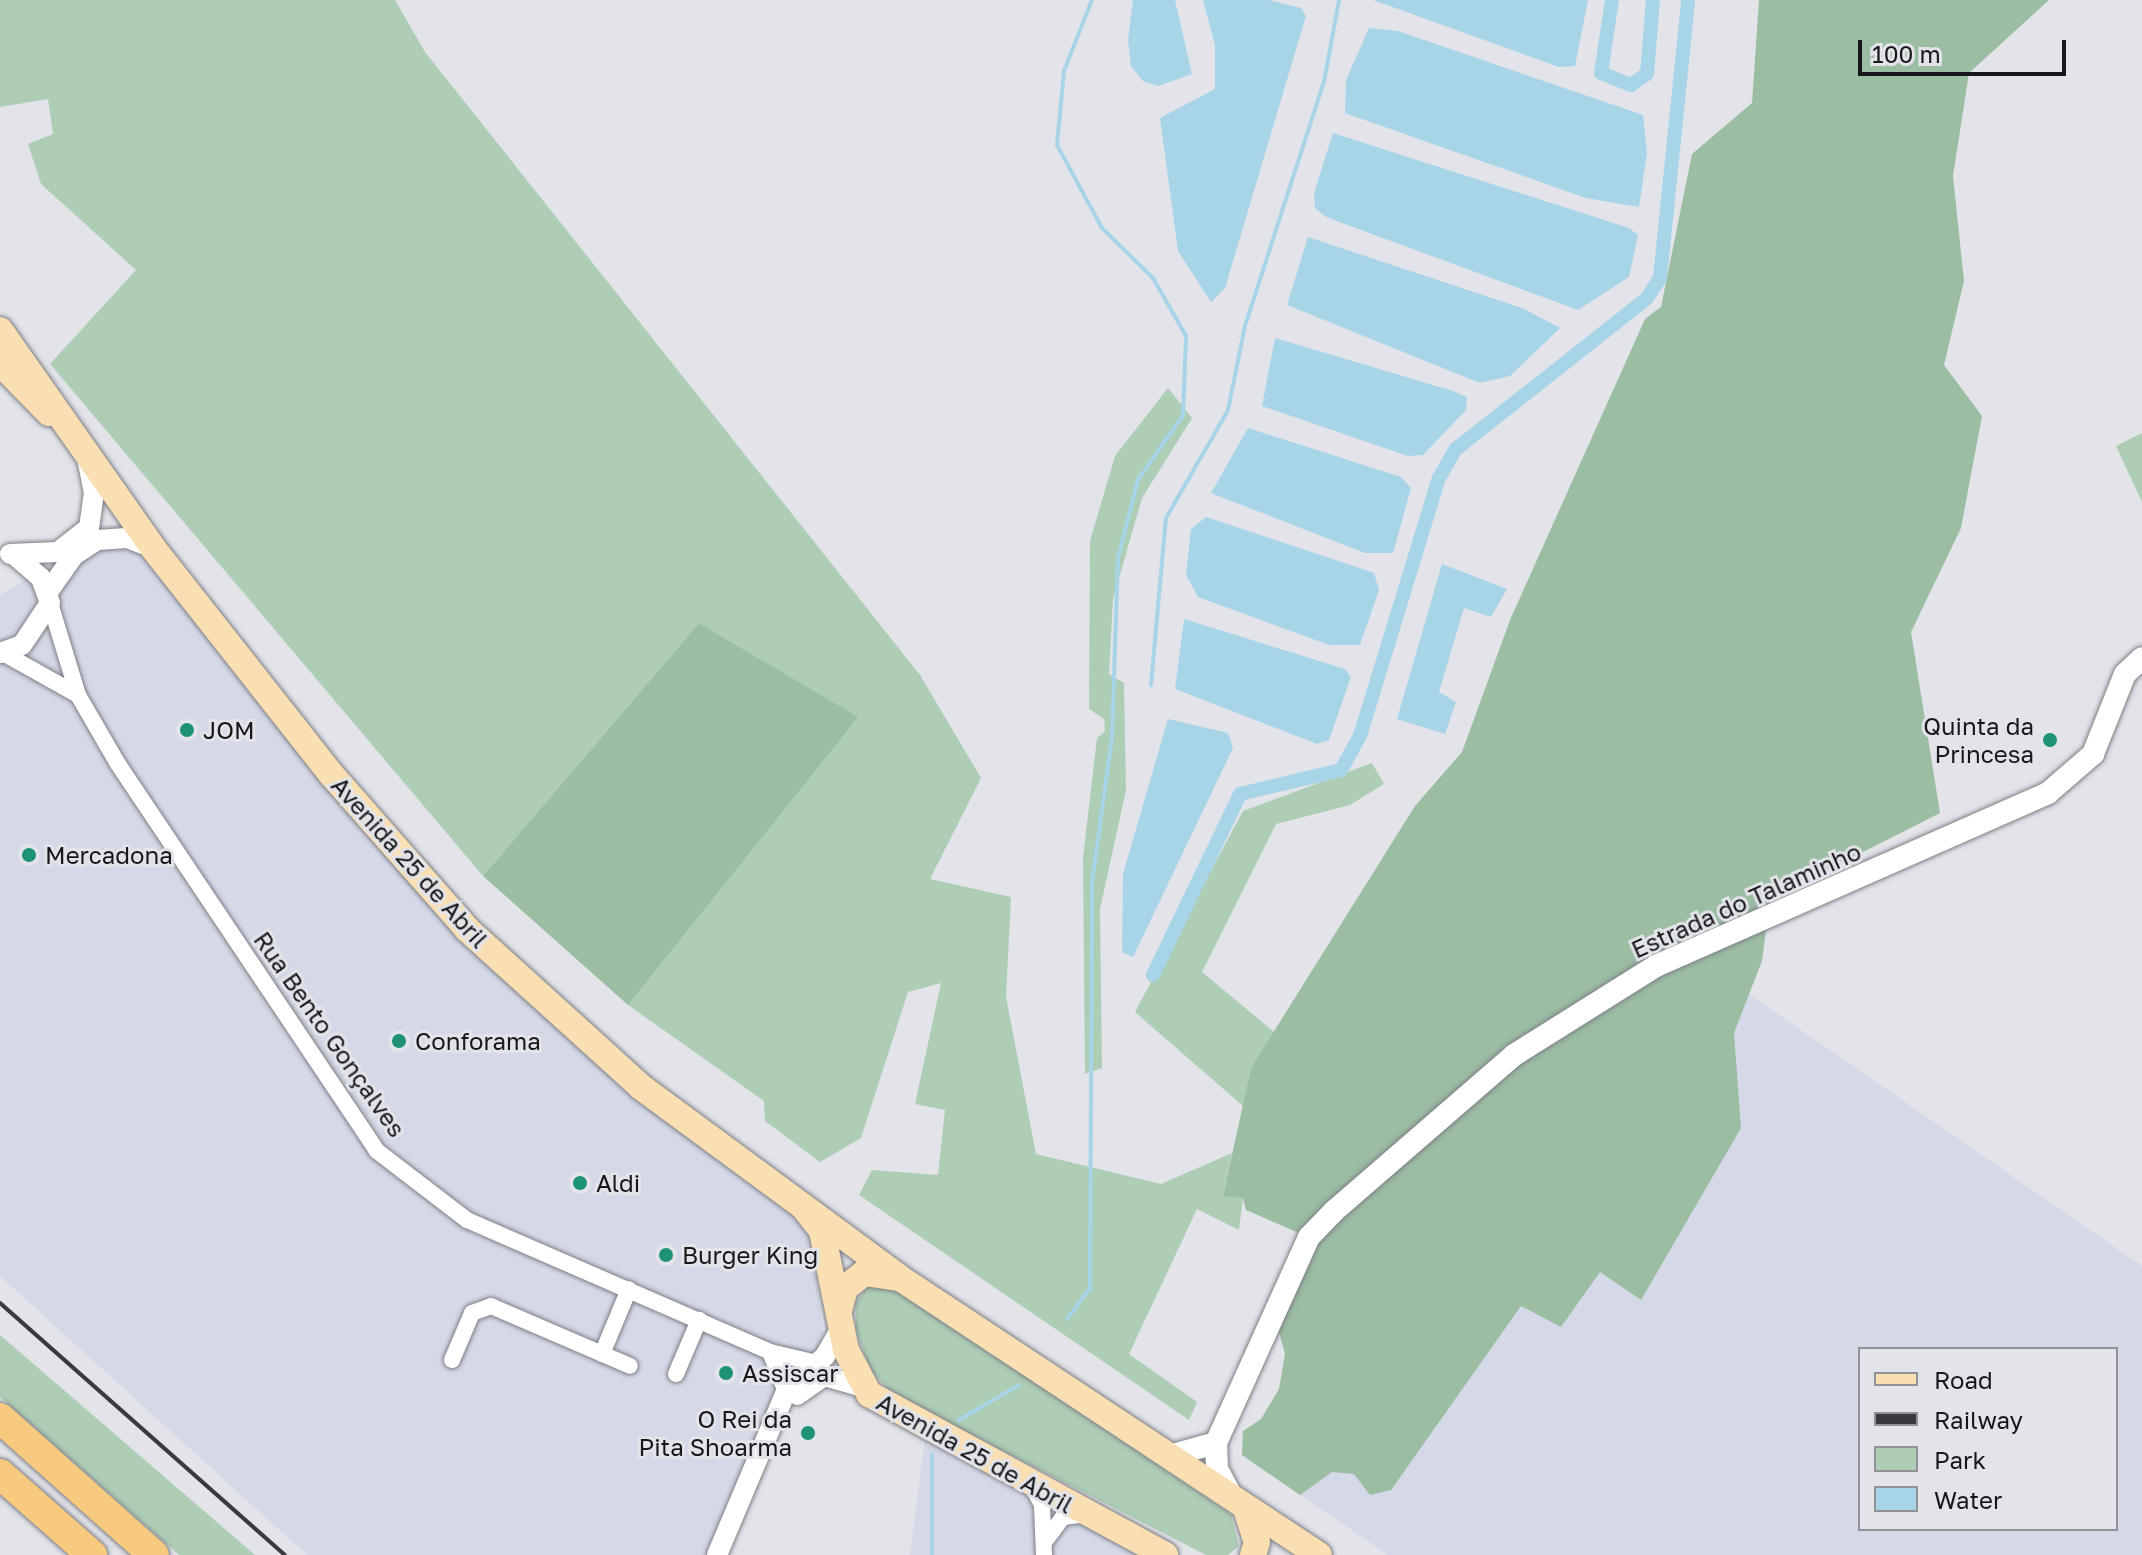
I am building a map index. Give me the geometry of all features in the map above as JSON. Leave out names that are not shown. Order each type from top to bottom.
[{"type":"highway","points":[[0,1418],[154,1555]]},
{"type":"highway","points":[[0,1474],[92,1555]]},
{"type":"main road","name":"Avenida 25 de Abril","points":[[0,330],[153,548],[331,774],[467,929],[641,1087],[900,1278],[1319,1555]]},
{"type":"main road","name":"Avenida 25 de Abril","points":[[0,363],[86,449]]},
{"type":"main road","name":"Estrada do Talaminho","points":[[1216,1443],[1309,1237],[1514,1055],[1656,966],[2048,793],[2093,754],[2125,674],[2142,658]]},
{"type":"main road","name":"Avenida 25 de Abril","points":[[803,1206],[822,1231],[840,1317],[863,1387],[879,1403],[1165,1555]]},
{"type":"main road","name":"Avenida 25 de Abril","points":[[840,1317],[845,1288],[864,1273],[900,1278]]},
{"type":"main road","points":[[1169,1456],[1216,1443],[1217,1469],[1240,1504],[1257,1542],[1253,1555]]},
{"type":"street","points":[[5,553],[58,552],[89,528],[94,493],[86,449]]},
{"type":"street","points":[[1,653],[36,631],[49,598],[74,555],[97,540],[127,538],[153,548]]},
{"type":"street","points":[[5,553],[30,564],[49,598]]},
{"type":"street","name":"Rua Bento Gonçalves","points":[[49,598],[78,695],[200,893],[377,1151],[467,1220],[770,1352],[816,1363]]},
{"type":"street","name":"Rua Bento Gonçalves","points":[[1,653],[78,695]]},
{"type":"street","points":[[602,1354],[629,1289]]},
{"type":"street","points":[[452,1360],[482,1306],[630,1366]]},
{"type":"street","points":[[717,1555],[775,1428],[786,1392],[816,1363],[840,1317]]},
{"type":"street","points":[[676,1374],[699,1320]]},
{"type":"street","points":[[770,1352],[786,1392]]},
{"type":"street","points":[[775,1428],[800,1389],[824,1376],[863,1387]]},
{"type":"street","points":[[1031,1484],[1045,1548]]},
{"type":"street","points":[[1045,1548],[1063,1517],[1087,1514]]},
{"type":"shaded area","points":[[120,522],[473,949],[669,1124],[802,1222],[813,1244],[823,1336],[720,1555],[307,1555],[0,1276],[0,595]]},
{"type":"shaded area","points":[[1733,983],[2142,1266],[2142,1555],[1388,1555],[1242,1455]]},
{"type":"shaded area","points":[[925,1439],[1154,1555],[910,1555]]},
{"type":"green space","points":[[0,0],[395,0],[425,52],[920,675],[981,778],[930,879],[1011,897],[1006,997],[1036,1154],[1161,1184],[1232,1153],[1223,1195],[1243,1198],[1239,1230],[1197,1209],[1129,1354],[1197,1402],[1189,1420],[859,1195],[872,1170],[938,1175],[945,1110],[915,1104],[941,983],[908,992],[861,1138],[820,1162],[765,1121],[764,1101],[628,1005],[857,717],[699,623],[483,876],[50,364],[136,270],[41,184],[28,144],[53,134],[48,99],[0,107]]},
{"type":"green space","points":[[1759,0],[2049,0],[1969,73],[1953,176],[1964,281],[1944,365],[1982,416],[1961,528],[1911,632],[1940,813],[1770,899],[1762,961],[1734,1033],[1741,1128],[1641,1300],[1600,1272],[1561,1327],[1521,1306],[1391,1490],[1370,1495],[1354,1474],[1332,1472],[1300,1495],[1242,1455],[1243,1431],[1261,1419],[1279,1389],[1285,1354],[1278,1329],[1301,1234],[1246,1210],[1243,1198],[1223,1196],[1251,1068],[1415,806],[1462,752],[1510,620],[1645,319],[1661,307],[1692,154],[1752,103]]},
{"type":"green space","points":[[1168,388],[1192,418],[1142,498],[1113,599],[1109,674],[1124,683],[1126,790],[1100,909],[1102,1068],[1085,1074],[1083,858],[1097,738],[1105,731],[1104,719],[1089,709],[1090,541],[1115,456]]},
{"type":"green space","points":[[2142,433],[2142,502],[2116,446]]},
{"type":"green space","points":[[699,623],[858,717],[628,1005],[483,876]]},
{"type":"green space","points":[[1372,763],[1384,784],[1350,805],[1276,824],[1202,972],[1274,1032],[1251,1068],[1243,1106],[1135,1012],[1243,811]]},
{"type":"green space","points":[[871,1283],[890,1284],[1231,1514],[1239,1546],[1228,1555],[1206,1555],[894,1395],[871,1371],[856,1331],[855,1302]]},
{"type":"green space","points":[[0,1335],[255,1555],[179,1555],[0,1397]]},
{"type":"water","points":[[1133,0],[1175,0],[1192,74],[1158,86],[1143,81],[1131,66],[1128,40]]},
{"type":"water","points":[[1203,0],[1269,0],[1301,8],[1306,16],[1225,288],[1211,302],[1178,251],[1160,118],[1215,89],[1215,45]]},
{"type":"water","points":[[1373,0],[1588,0],[1575,66],[1559,67]]},
{"type":"water","points":[[1369,28],[1398,31],[1643,115],[1647,153],[1639,207],[1586,198],[1345,113],[1346,80]]},
{"type":"water","points":[[1333,133],[1629,228],[1638,235],[1629,277],[1578,310],[1326,217],[1315,208],[1314,193]]},
{"type":"water","points":[[1308,237],[1522,308],[1560,328],[1510,376],[1480,383],[1287,305]]},
{"type":"water","points":[[1275,338],[1453,391],[1467,397],[1466,410],[1423,455],[1408,456],[1262,406]]},
{"type":"water","points":[[1248,428],[1401,477],[1411,488],[1393,553],[1365,553],[1211,493]]},
{"type":"water","points":[[1206,517],[1374,573],[1379,590],[1360,645],[1329,645],[1198,597],[1186,575],[1191,529]]},
{"type":"water","points":[[1442,564],[1507,589],[1491,617],[1464,608],[1439,692],[1456,702],[1445,734],[1397,719]]},
{"type":"water","points":[[1184,619],[1345,669],[1351,677],[1329,740],[1317,744],[1175,689]]},
{"type":"water","points":[[1168,719],[1228,733],[1233,748],[1133,957],[1122,952],[1123,874]]},
{"type":"waterway","points":[[1067,1319],[1090,1289],[1092,882],[1112,737],[1118,558],[1138,480],[1183,415],[1186,336],[1153,278],[1102,228],[1057,145],[1064,71],[1092,0]]},
{"type":"waterway","points":[[1151,685],[1166,518],[1228,410],[1245,326],[1324,82],[1339,0]]},
{"type":"waterway","points":[[1612,0],[1601,73],[1631,85],[1647,74],[1653,0]]},
{"type":"waterway","points":[[1153,975],[1240,794],[1341,770],[1360,736],[1439,478],[1456,449],[1647,298],[1660,278],[1688,0]]},
{"type":"waterway","points":[[959,1420],[1019,1385]]},
{"type":"waterway","points":[[932,1455],[932,1555]]},
{"type":"railway","points":[[0,1303],[285,1555]]},
{"type":"place","name":"JOM","points":[[187,730]]},
{"type":"place","name":"Quinta da Princesa","points":[[2050,740]]},
{"type":"place","name":"Mercadona","points":[[29,855]]},
{"type":"place","name":"Conforama","points":[[399,1041]]},
{"type":"place","name":"Aldi","points":[[580,1183]]},
{"type":"place","name":"Burger King","points":[[666,1255]]},
{"type":"place","name":"Assiscar","points":[[726,1373]]},
{"type":"place","name":"O Rei da Pita Shoarma","points":[[808,1433]]}]
